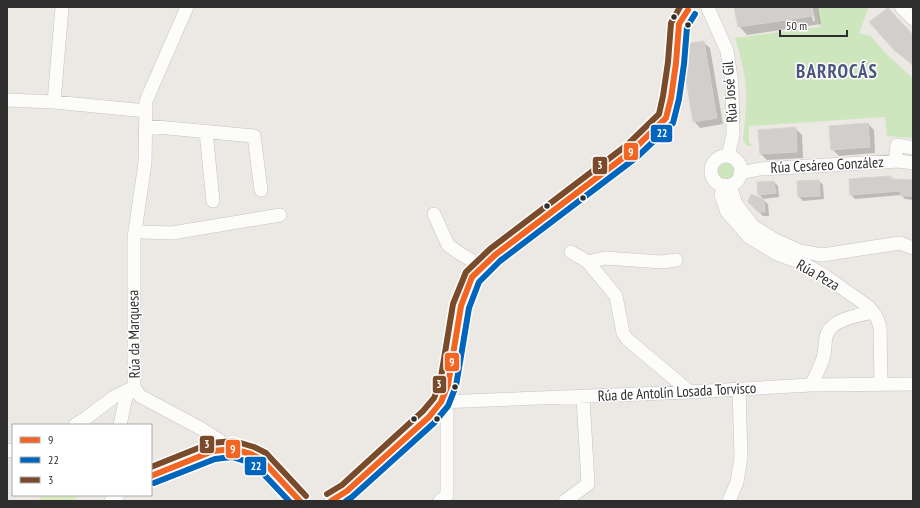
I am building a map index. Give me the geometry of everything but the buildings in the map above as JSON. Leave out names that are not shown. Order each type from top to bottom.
[{"type":"street","points":[[54,102],[62,7]]},
{"type":"street","name":"Rúa da Marquesa","points":[[187,7],[146,101],[145,163],[148,192],[138,235],[133,287],[134,387],[140,396],[200,428],[233,449]]},
{"type":"street","points":[[440,501],[447,495],[444,402],[461,306],[472,276],[495,255],[632,151],[666,118],[672,98],[679,24],[686,8],[695,12],[702,11],[708,7]]},
{"type":"street","name":"Rúa José Gil","points":[[708,7],[727,51],[732,84],[733,135],[728,156]]},
{"type":"street","points":[[901,7],[913,19]]},
{"type":"street","points":[[7,100],[54,102],[146,111]]},
{"type":"street","points":[[146,126],[254,136],[261,190]]},
{"type":"street","points":[[206,132],[213,201]]},
{"type":"street","points":[[895,161],[897,145],[913,148]]},
{"type":"street","points":[[722,156],[728,156],[737,162],[740,167],[740,173],[739,178],[735,182],[727,185],[718,184],[714,180],[711,169],[713,163],[717,159],[722,156]]},
{"type":"street","name":"Rúa Cesáreo González","points":[[740,173],[760,169],[895,161],[913,163]]},
{"type":"street","points":[[727,185],[736,204],[754,226],[775,240],[800,251],[822,255],[900,243],[913,248]]},
{"type":"street","name":"Rúa Peza","points":[[727,185],[720,194],[727,212],[749,237],[776,254],[804,264],[824,276],[869,307],[873,312],[880,327],[881,384]]},
{"type":"street","points":[[434,214],[448,245],[483,267]]},
{"type":"street","points":[[138,235],[172,233],[280,215]]},
{"type":"street","name":"Rúa da Marquesa","points":[[138,235],[140,255]]},
{"type":"street","points":[[571,252],[588,262],[616,296],[623,333],[627,339],[690,392]]},
{"type":"street","points":[[588,262],[606,258],[662,262],[676,260]]},
{"type":"street","points":[[811,385],[822,362],[829,330],[840,321],[873,312]]},
{"type":"street","name":"Rúa de Antolín Losada Torvisco","points":[[444,402],[583,397],[811,385],[913,384]]},
{"type":"street","points":[[77,424],[114,397],[134,387]]},
{"type":"street","points":[[120,424],[126,397],[134,387]]},
{"type":"street","points":[[729,501],[737,482],[741,457],[739,389]]},
{"type":"street","points":[[565,501],[588,484],[583,397]]},
{"type":"street","points":[[330,501],[348,491],[444,402]]},
{"type":"street","points":[[152,476],[213,451],[233,449],[251,454],[261,459],[300,501]]},
{"type":"green space","points":[[817,7],[869,7],[859,33],[871,36],[887,55],[913,78],[913,138],[887,136],[885,117],[749,126],[749,143],[753,146],[747,146],[743,140],[746,85],[735,38],[820,27]]},
{"type":"green space","points":[[725,161],[732,164],[735,171],[732,178],[725,181],[718,178],[715,171],[718,164]]},
{"type":"green space","points":[[41,496],[76,496],[74,501],[38,501]]},
{"type":"transit line","name":"3","points":[[327,494],[342,485],[423,411],[434,398],[440,383],[453,304],[466,272],[490,249],[627,145],[659,114],[668,62],[671,23],[680,7]]},
{"type":"transit line","name":"9","points":[[331,501],[347,491],[429,417],[441,402],[448,385],[461,306],[472,277],[495,255],[632,151],[666,118],[671,98],[676,63],[679,24],[688,10]]},
{"type":"transit line","name":"22","points":[[346,501],[434,423],[448,406],[456,386],[469,308],[479,282],[500,261],[637,157],[673,123],[679,99],[687,27],[695,14]]},
{"type":"transit line","name":"3","points":[[152,467],[211,443],[234,441],[254,447],[266,453],[306,496]]},
{"type":"transit line","name":"9","points":[[152,476],[213,451],[233,449],[251,454],[261,459],[300,501]]},
{"type":"transit line","name":"22","points":[[154,483],[215,459],[232,457],[256,466],[289,501]]},
{"type":"district","name":"BARROCÁS","points":[[837,71]]}]
